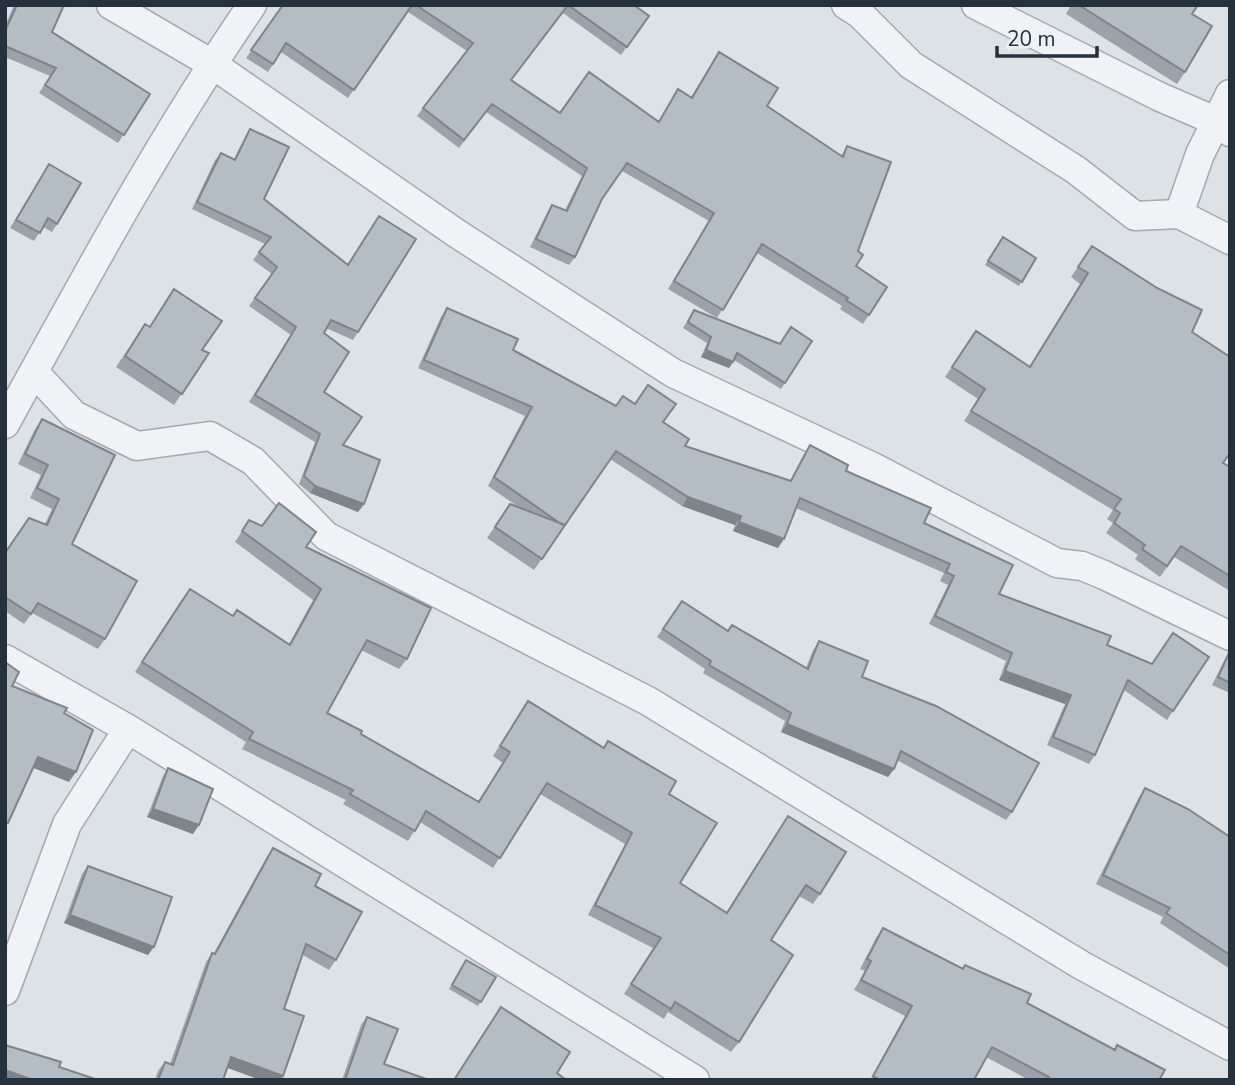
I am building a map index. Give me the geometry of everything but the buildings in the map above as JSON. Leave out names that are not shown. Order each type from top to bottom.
[{"type":"street","points":[[111,5],[212,64],[456,233],[673,373],[873,467],[1057,563],[1082,566],[1104,575],[1230,636]]},
{"type":"street","points":[[5,424],[127,203],[212,64],[252,5]]},
{"type":"street","points":[[976,5],[1224,127]]},
{"type":"street","points":[[857,8],[911,65],[1076,170],[1135,216],[1180,214],[1230,240]]},
{"type":"street","points":[[1180,214],[1200,155],[1224,127],[1230,94]]},
{"type":"street","points":[[34,372],[74,415],[137,446],[211,436],[253,461],[326,536],[648,701],[1081,965],[1230,1046]]},
{"type":"street","points":[[5,659],[128,729],[695,1080]]},
{"type":"street","points":[[5,991],[68,824],[128,729]]}]
